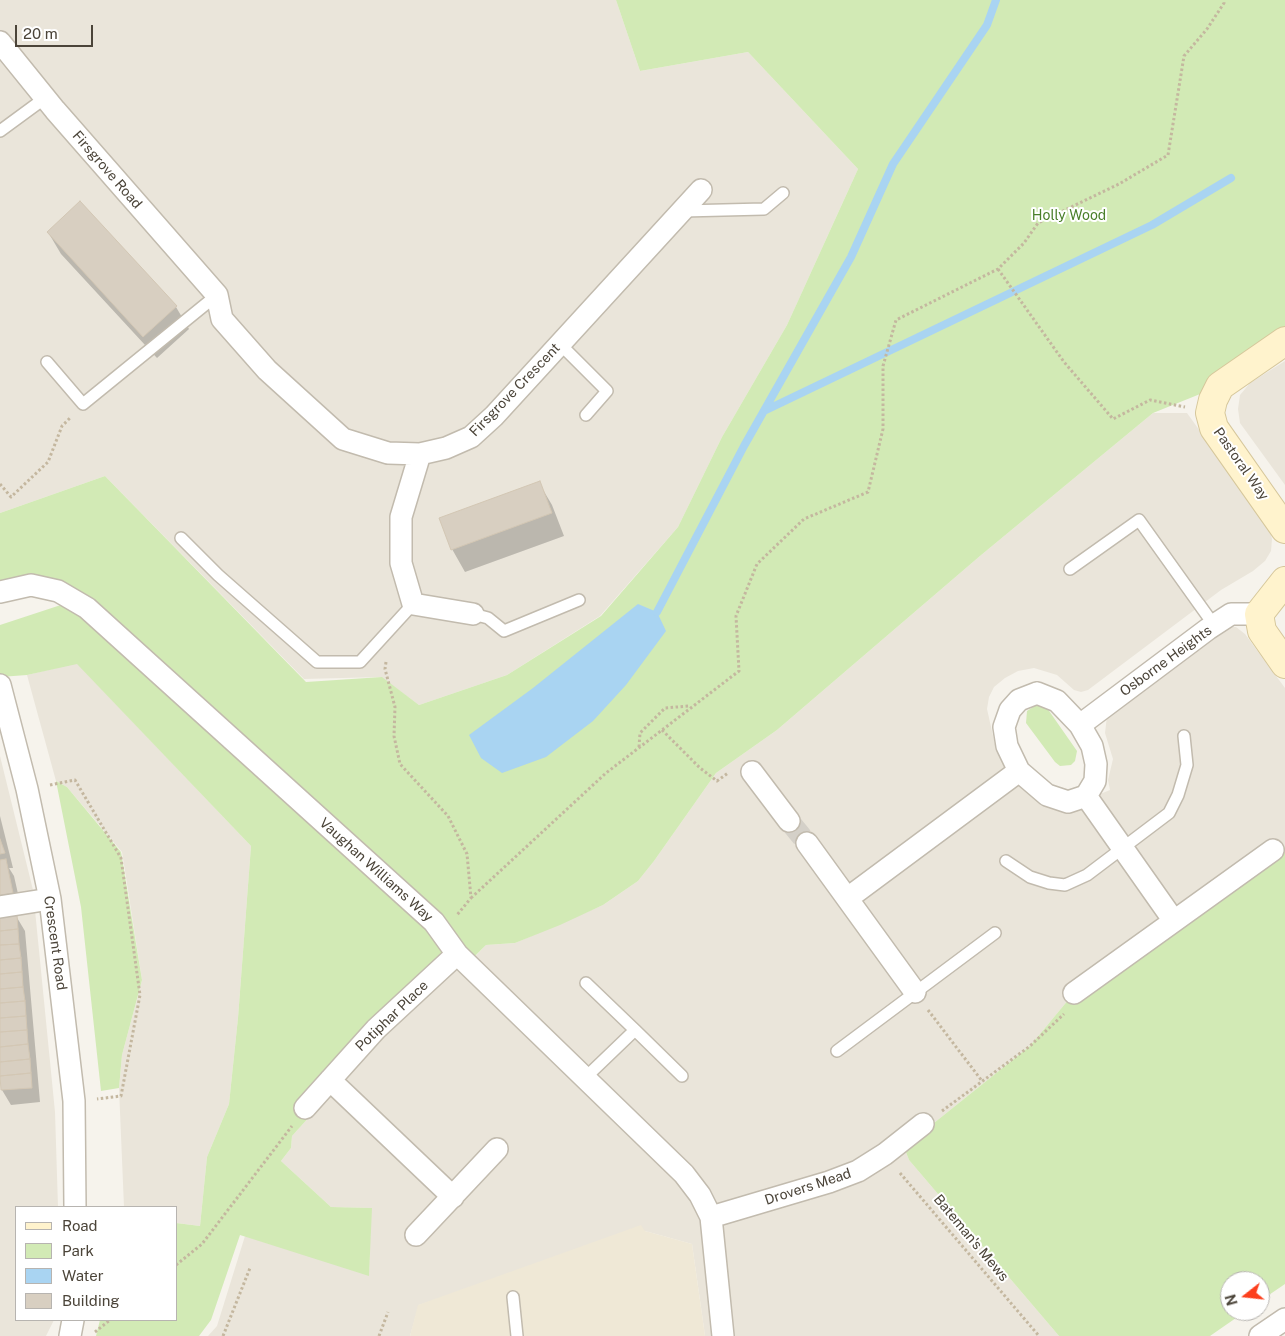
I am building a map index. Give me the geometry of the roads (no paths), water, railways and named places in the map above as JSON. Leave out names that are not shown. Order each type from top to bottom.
[{"type":"street","name":"Firsgrove Road","points":[[0,42],[45,98],[217,295]]},
{"type":"street","name":"Firsgrove Crescent","points":[[217,295],[222,319],[267,370],[343,439],[388,453],[420,454],[446,448],[471,437],[560,344],[701,190]]},
{"type":"street","name":"Pastoral Way","points":[[1285,341],[1220,386],[1212,400],[1210,413],[1214,428],[1285,529]]},
{"type":"street","points":[[420,454],[401,517],[401,563],[414,604],[473,614]]},
{"type":"street","points":[[1285,581],[1259,614],[1262,630],[1285,664]]},
{"type":"street","name":"Vaughan Williams Way","points":[[0,592],[31,585],[58,591],[87,608],[434,922],[457,954],[684,1174],[700,1195],[711,1217],[723,1336]]},
{"type":"street","name":"Osborne Heights","points":[[1080,725],[1214,625],[1232,614],[1259,614]]},
{"type":"street","name":"Crescent Road","points":[[0,684],[5,718],[27,789],[50,899],[74,1101],[75,1206]]},
{"type":"street","points":[[1037,693],[1057,701],[1080,725],[1092,746],[1096,764],[1095,781],[1086,796],[1068,802],[1047,794],[1019,771],[1007,746],[1004,727],[1010,710],[1019,700],[1037,693]]},
{"type":"street","points":[[848,898],[1019,771]]},
{"type":"street","points":[[752,772],[789,821]]},
{"type":"street","points":[[1086,796],[1174,921]]},
{"type":"street","points":[[807,843],[915,992]]},
{"type":"street","points":[[1074,993],[1273,850]]},
{"type":"street","points":[[0,907],[50,899]]},
{"type":"street","name":"Potiphar Place","points":[[305,1108],[376,1029],[457,954]]},
{"type":"street","points":[[330,1080],[453,1197]]},
{"type":"street","name":"Drovers Mead","points":[[711,1217],[829,1182],[858,1171],[923,1124]]},
{"type":"street","points":[[416,1235],[497,1150]]},
{"type":"street","points":[[1260,1336],[1285,1319]]},
{"type":"street","points":[[70,1336],[73,1321]]},
{"type":"lane","points":[[0,131],[45,98]]},
{"type":"lane","points":[[681,211],[764,209],[783,193]]},
{"type":"lane","points":[[47,362],[83,404],[217,295]]},
{"type":"lane","points":[[560,344],[607,391],[586,415]]},
{"type":"lane","points":[[1070,569],[1139,520],[1214,625]]},
{"type":"lane","points":[[181,538],[218,575],[317,662],[360,662],[414,604]]},
{"type":"lane","points":[[473,614],[488,618],[504,631],[579,600]]},
{"type":"lane","points":[[1006,861],[1030,877],[1065,885],[1088,875],[1169,813],[1178,795],[1187,765],[1184,736]]},
{"type":"lane","points":[[837,1051],[995,933]]},
{"type":"lane","points":[[586,983],[682,1076]]},
{"type":"lane","points":[[585,1078],[635,1030]]},
{"type":"lane","points":[[513,1297],[517,1336]]},
{"type":"water","points":[[638,604],[657,612],[666,631],[626,685],[593,721],[546,757],[502,773],[481,758],[469,735],[533,688]]},
{"type":"waterway","points":[[657,612],[744,446],[851,257],[893,164],[987,25],[996,0]]},
{"type":"waterway","points":[[764,411],[1152,225],[1231,178]]},
{"type":"tunnel","points":[[789,821],[807,843]]},
{"type":"park label","name":"Holly Wood","points":[[1069,216]]}]
